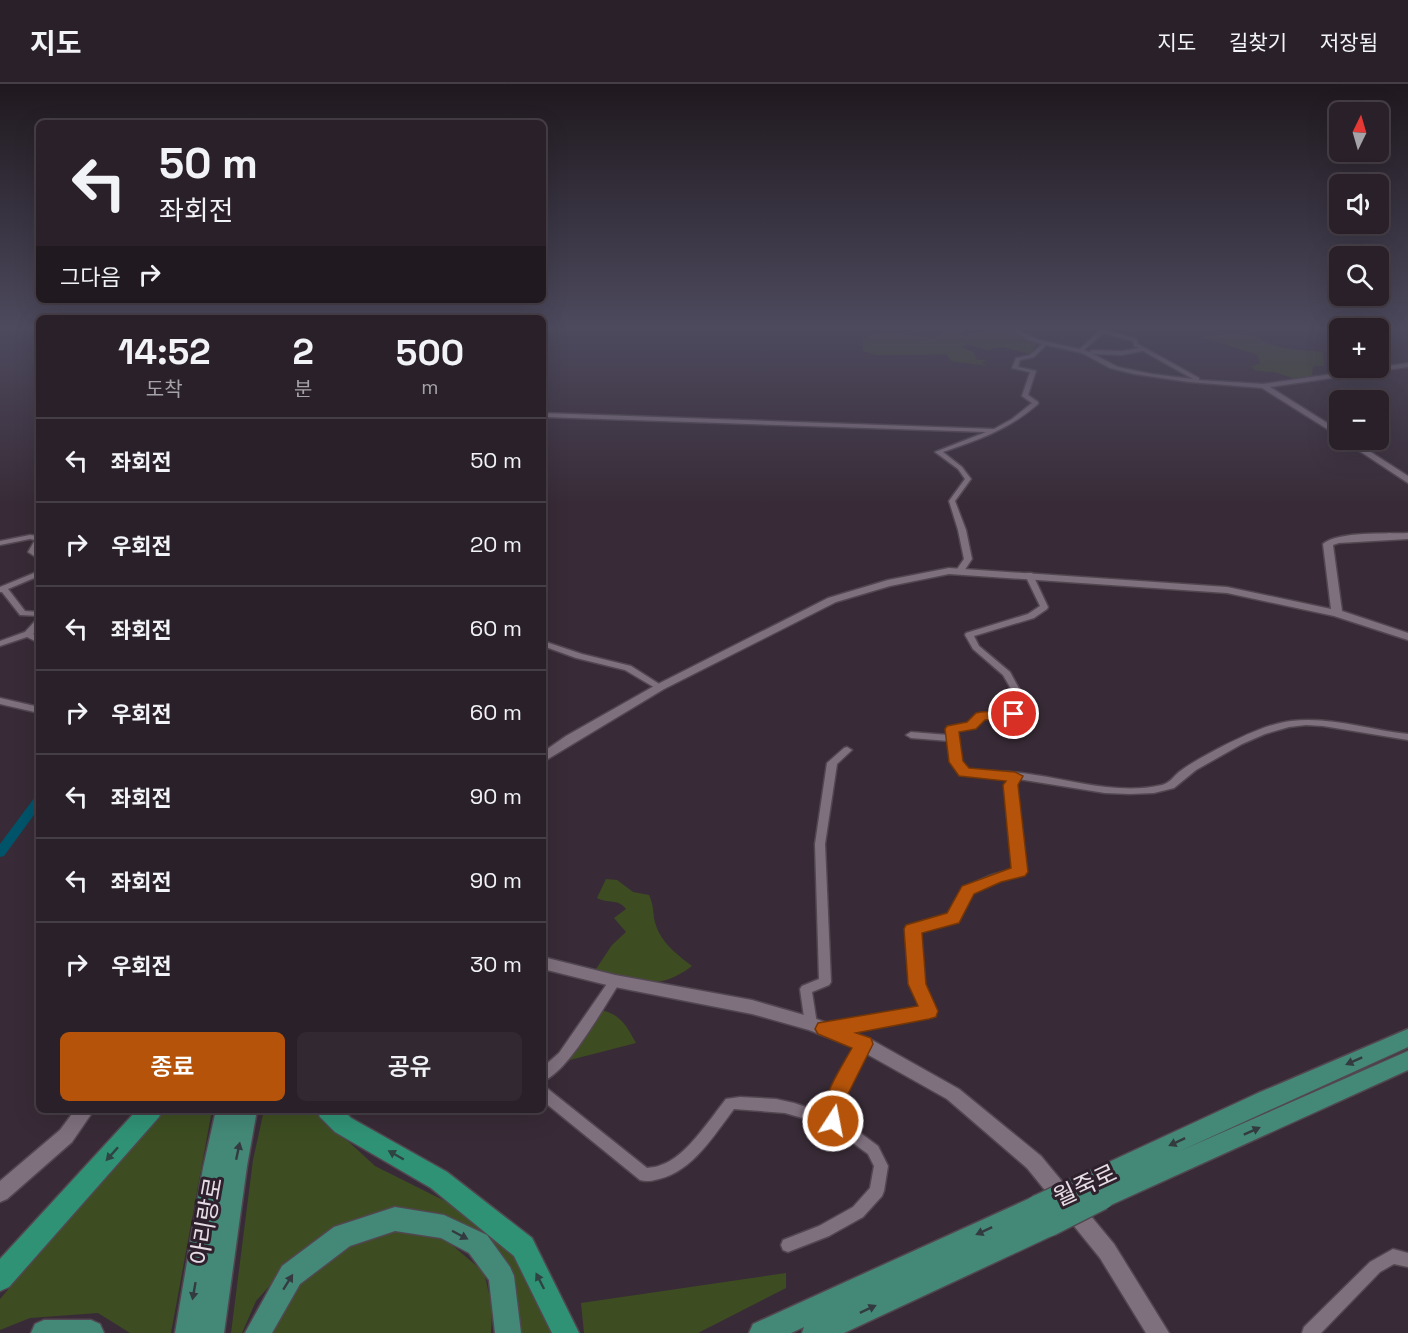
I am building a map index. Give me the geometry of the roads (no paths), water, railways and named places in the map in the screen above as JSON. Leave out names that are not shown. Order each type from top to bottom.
[{"type":"highway","points":[[0,1278],[148,1113]]},
{"type":"highway","points":[[331,1113],[343,1125],[439,1180],[523,1247],[566,1333]]},
{"type":"main road","name":"월죽로","points":[[1096,1190],[1266,1100],[1408,1038]]},
{"type":"main road","name":"월죽로","points":[[1096,1190],[1408,1060]]},
{"type":"main road","name":"아리랑로","points":[[188,1333],[213,1179],[226,1113]]},
{"type":"main road","name":"아리랑로","points":[[211,1333],[235,1166],[245,1113]]},
{"type":"main road","points":[[1043,1216],[1096,1190]]},
{"type":"main road","name":"월죽로","points":[[762,1333],[1043,1216]]},
{"type":"main road","name":"월죽로","points":[[815,1333],[1043,1216]]},
{"type":"main road","points":[[258,1333],[291,1275],[343,1236],[395,1219],[444,1227],[478,1244],[501,1276],[508,1333]]},
{"type":"main road","points":[[44,1333],[83,1331],[91,1333]]},
{"type":"street","points":[[959,572],[968,559],[962,530],[952,501],[968,479],[960,468],[938,452],[997,431],[1022,417],[1036,403],[1025,396],[1027,388]]},
{"type":"street","points":[[1267,388],[1329,428]]},
{"type":"street","points":[[546,415],[997,431]]},
{"type":"street","points":[[1362,450],[1408,480]]},
{"type":"street","points":[[1337,613],[1328,544],[1337,540],[1408,536]]},
{"type":"street","points":[[0,543],[36,538]]},
{"type":"street","points":[[546,756],[570,739],[660,687],[832,600],[888,583],[949,572],[1029,575],[1227,590],[1337,613],[1408,637]]},
{"type":"street","points":[[36,574],[1,589],[23,613],[36,614]]},
{"type":"street","points":[[1029,575],[1044,607],[1031,616],[969,635],[976,647],[1008,674],[1018,694],[1014,714],[981,716],[971,726],[952,729],[956,762],[964,773],[1015,776],[1111,790],[1150,790],[1169,787],[1182,775],[1253,736],[1275,727],[1306,723],[1335,724],[1385,735],[1408,737]]},
{"type":"street","points":[[0,644],[28,634],[36,625]]},
{"type":"street","points":[[28,634],[36,639]]},
{"type":"street","points":[[546,644],[579,656],[628,668],[660,687]]},
{"type":"street","points":[[0,701],[36,709]]},
{"type":"street","points":[[911,735],[953,738]]},
{"type":"street","points":[[818,1026],[806,989],[825,982],[820,844],[832,763],[846,750]]},
{"type":"street","points":[[818,1026],[886,1021],[929,1011],[917,984],[913,929],[953,918],[968,890],[996,878],[1019,872],[1010,785],[1015,776]]},
{"type":"street","points":[[546,964],[615,981],[752,1007],[818,1026],[864,1044],[952,1094],[1034,1162],[1107,1251],[1158,1333]]},
{"type":"street","points":[[546,1072],[564,1057],[615,981]]},
{"type":"street","points":[[833,1121],[837,1095],[864,1044]]},
{"type":"street","points":[[546,1096],[645,1175],[666,1171],[679,1162],[704,1137],[731,1103],[801,1110],[818,1119],[833,1121],[873,1150],[881,1166],[878,1191],[858,1212],[824,1231],[788,1245]]},
{"type":"street","points":[[0,1193],[66,1136],[83,1113]]},
{"type":"street","points":[[1310,1333],[1375,1267],[1393,1256],[1408,1260]]},
{"type":"waterway","points":[[0,853],[36,804]]}]
